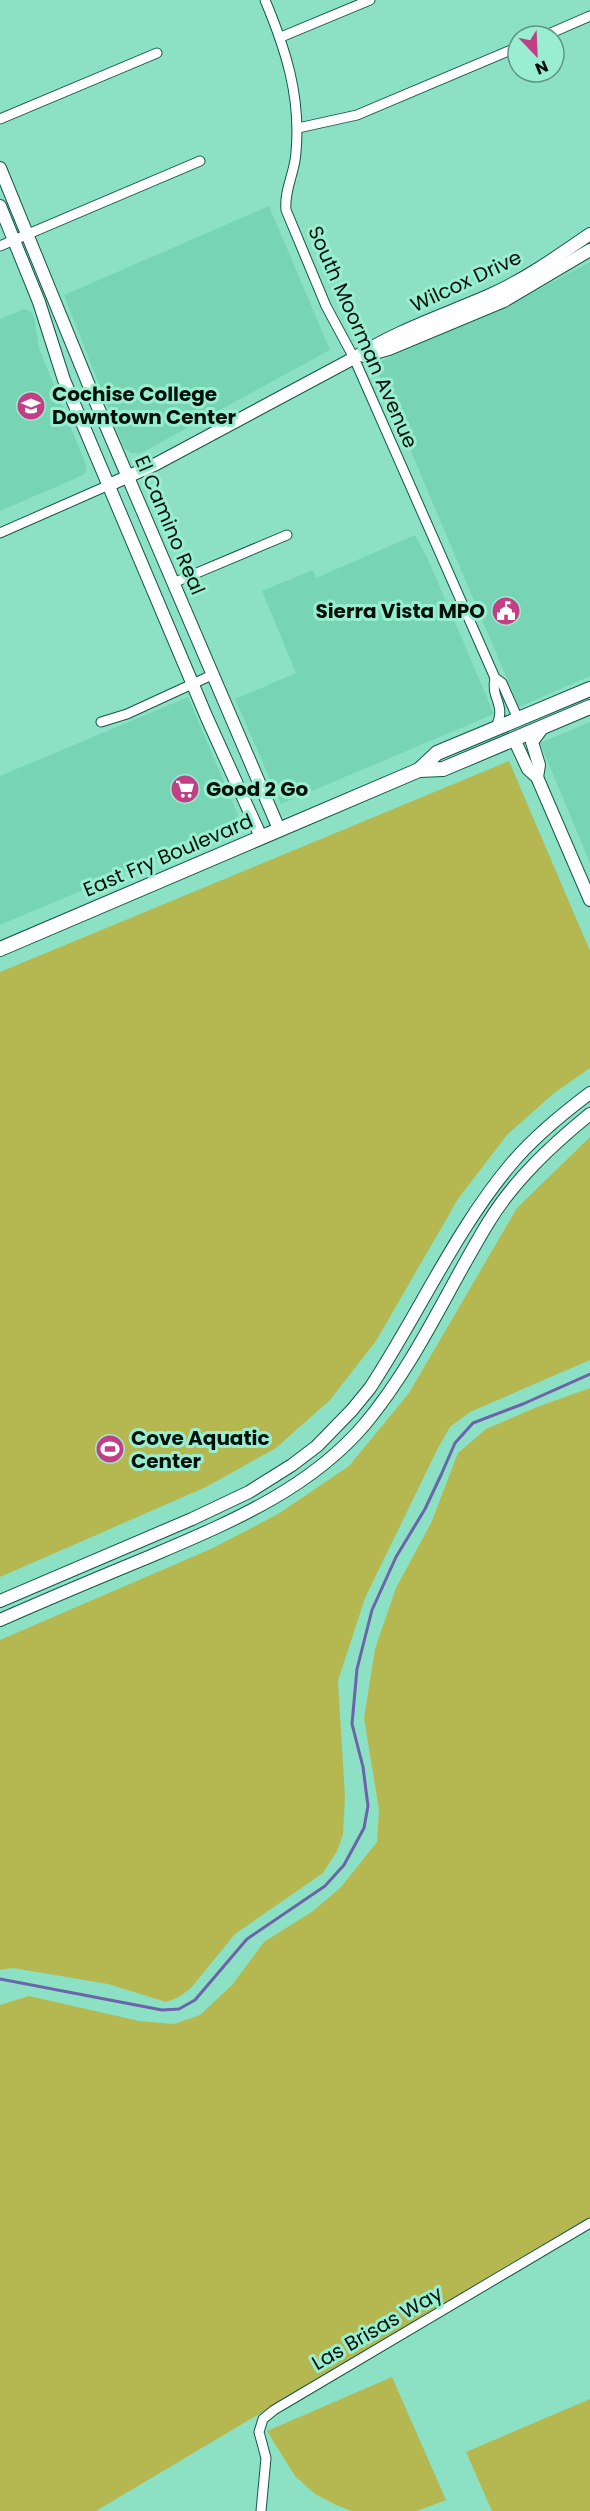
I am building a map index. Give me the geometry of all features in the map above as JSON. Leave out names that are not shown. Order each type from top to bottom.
[{"type":"main road","name":"East Fry Boulevard","points":[[419,770],[437,753],[590,688]]},
{"type":"main road","name":"East Fry Boulevard","points":[[0,949],[419,770],[443,769],[590,707]]},
{"type":"street","name":"South Moorman Avenue","points":[[265,0],[281,37],[294,85],[298,128],[295,164],[285,195],[286,210],[326,306],[354,358],[495,678],[502,683],[518,719]]},
{"type":"street","points":[[281,37],[370,0]]},
{"type":"street","points":[[566,26],[590,16]]},
{"type":"street","points":[[298,128],[357,115],[506,52]]},
{"type":"street","points":[[0,119],[157,53]]},
{"type":"street","points":[[0,246],[200,161]]},
{"type":"street","name":"El Camino Real","points":[[0,168],[128,477],[279,829]]},
{"type":"street","name":"El Camino Real","points":[[0,206],[39,302],[64,380],[193,684],[261,837]]},
{"type":"street","name":"Wilcox Drive","points":[[0,533],[128,477],[354,358],[377,343],[494,293],[538,269],[590,234]]},
{"type":"street","name":"Wilcox Drive","points":[[354,358],[389,349],[504,301],[590,250]]},
{"type":"street","points":[[173,583],[288,535]]},
{"type":"street","points":[[101,722],[128,714],[212,675]]},
{"type":"street","name":"South Moorman Avenue","points":[[495,678],[493,687],[501,706],[501,718],[495,729]]},
{"type":"street","points":[[537,777],[539,765],[532,742],[543,727]]},
{"type":"street","points":[[514,739],[528,770],[537,777],[590,900]]},
{"type":"street","points":[[0,1601],[240,1496],[271,1479],[317,1446],[352,1410],[369,1388],[487,1195],[506,1170],[548,1126],[590,1093]]},
{"type":"street","points":[[0,1620],[259,1508],[290,1488],[341,1449],[363,1426],[400,1378],[496,1212],[522,1178],[547,1151],[590,1114]]},
{"type":"street","name":"Las Brisas Way","points":[[261,2511],[266,2458],[259,2432],[263,2419],[274,2410],[590,2223]]},
{"type":"shaded area","points":[[269,206],[330,350],[141,453],[131,453],[124,448],[64,295]]},
{"type":"shaded area","points":[[590,262],[590,676],[519,707],[374,364],[498,311]]},
{"type":"shaded area","name":"Cochise College Downtown Center","points":[[24,309],[30,311],[34,317],[39,348],[86,465],[86,472],[0,511],[0,319]]},
{"type":"shaded area","points":[[415,535],[427,557],[494,714],[281,804],[235,699],[296,673],[262,591],[313,570],[316,578]]},
{"type":"shaded area","points":[[188,697],[238,815],[232,827],[0,925],[0,776]]},
{"type":"shaded area","points":[[590,722],[590,863],[540,743]]},
{"type":"shaded area","points":[[509,761],[590,951],[590,1068],[553,1094],[507,1135],[458,1199],[376,1341],[330,1400],[276,1448],[206,1487],[0,1577],[0,972]]},
{"type":"shaded area","points":[[590,1137],[590,1360],[470,1412],[450,1427],[438,1448],[365,1598],[338,1681],[345,1797],[343,1835],[337,1851],[323,1873],[235,1934],[191,1988],[179,1997],[166,2002],[108,1984],[13,1968],[0,1970],[0,1640],[213,1548],[278,1514],[349,1466],[409,1393],[517,1208]]},
{"type":"shaded area","points":[[590,1388],[590,2217],[96,2511],[0,2511],[0,2005],[29,1996],[139,2021],[174,2024],[200,2015],[232,1985],[264,1942],[313,1911],[341,1887],[377,1842],[379,1810],[364,1718],[375,1649],[396,1588],[431,1523],[458,1453],[486,1429]]},
{"type":"shaded area","points":[[392,2377],[446,2500],[417,2511],[352,2511],[315,2494],[295,2476],[267,2431]]},
{"type":"shaded area","points":[[590,2399],[590,2511],[492,2511],[466,2452]]},
{"type":"waterway","points":[[0,1979],[162,2010],[179,2009],[195,2000],[247,1939],[325,1886],[344,1865],[364,1828],[368,1806],[363,1767],[352,1724],[357,1669],[372,1610],[396,1557],[425,1509],[455,1443],[473,1423],[590,1374]]},
{"type":"place","name":"Cochise College Downtown Center","points":[[31,406]]},
{"type":"place","name":"Sierra Vista MPO","points":[[506,611]]},
{"type":"place","name":"Good 2 Go","points":[[185,789]]},
{"type":"place","name":"Cove Aquatic Center","points":[[110,1449]]}]
